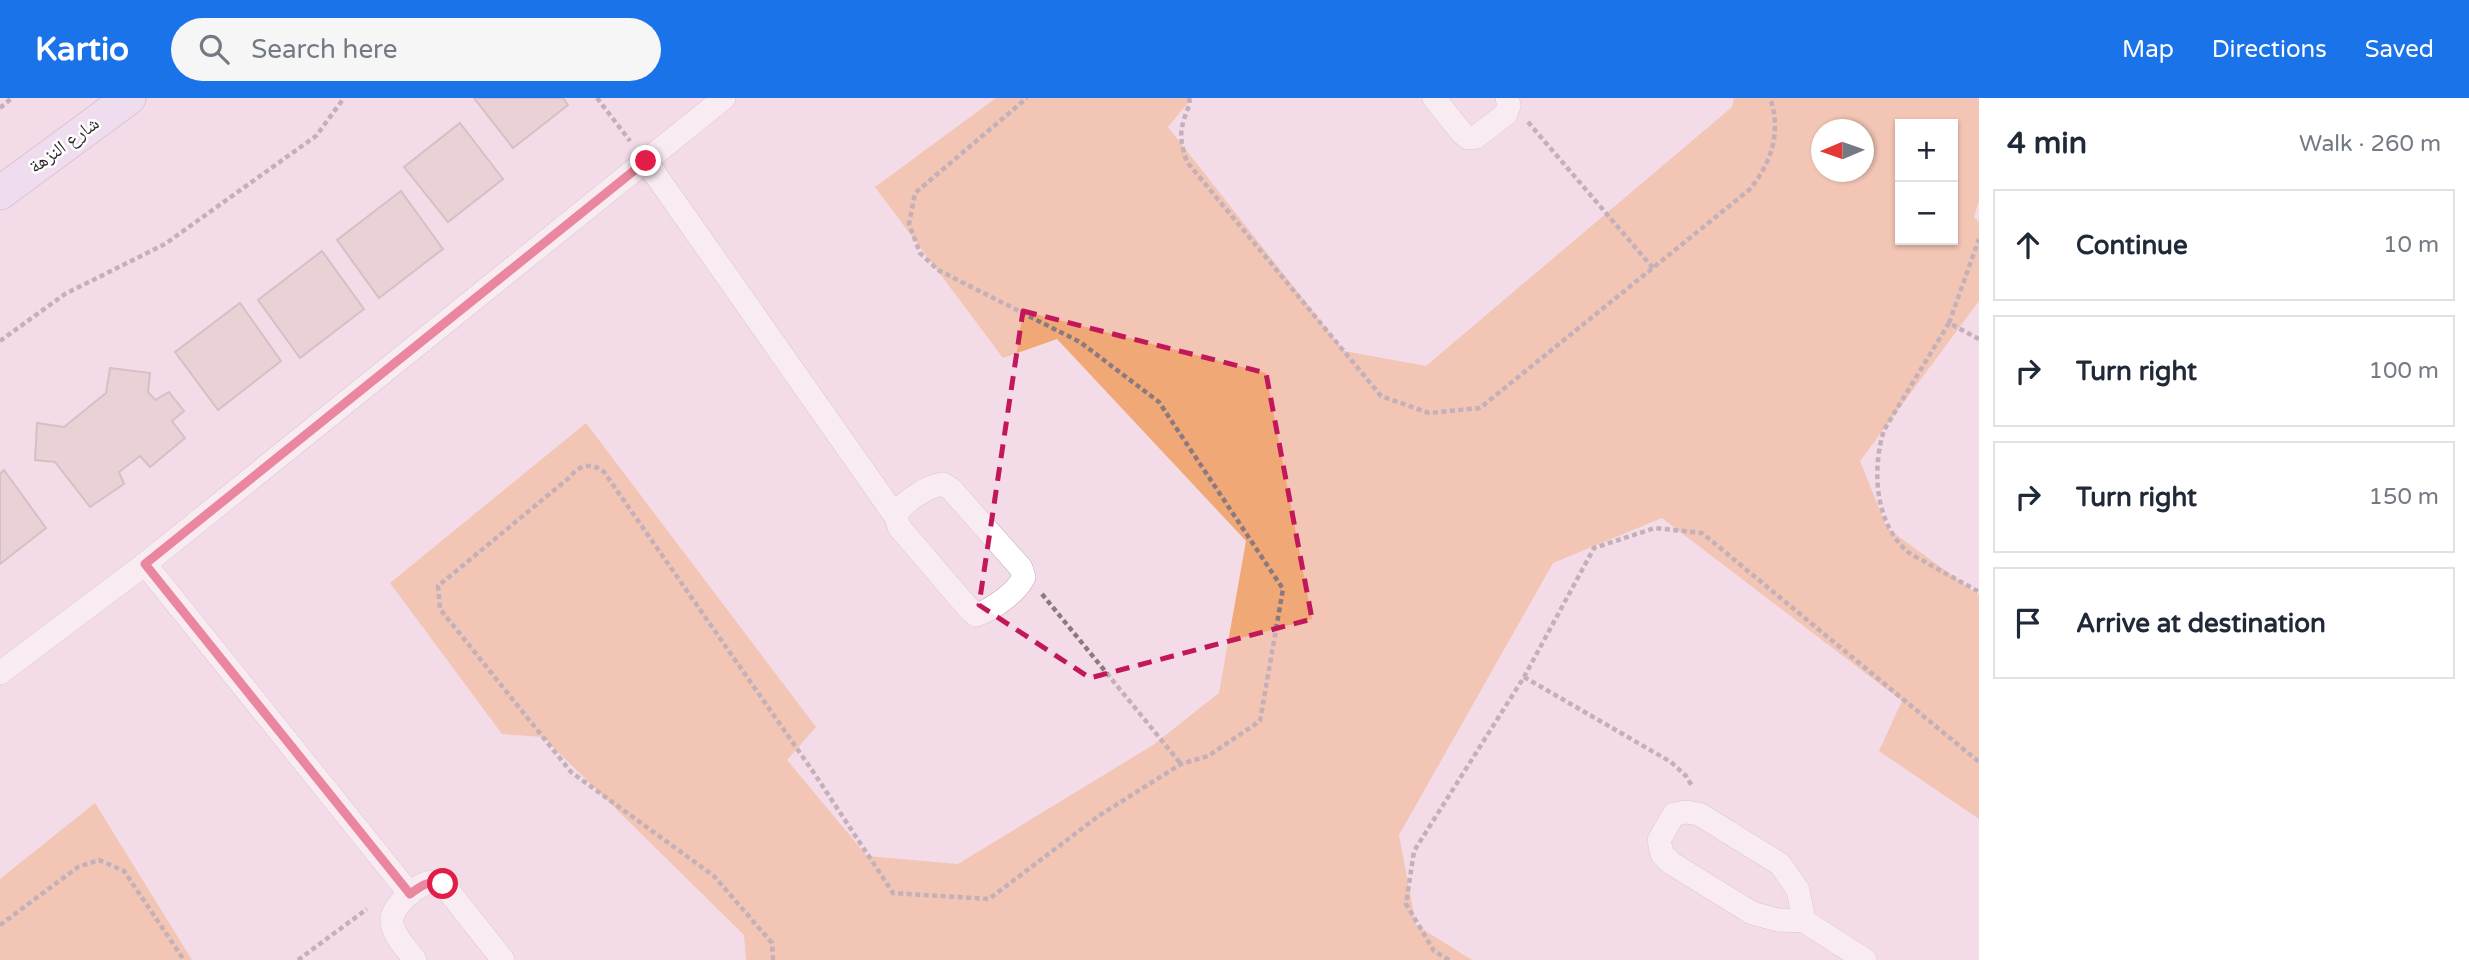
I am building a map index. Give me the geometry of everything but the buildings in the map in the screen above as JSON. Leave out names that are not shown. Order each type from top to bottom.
[{"type":"main road","name":"شارع النزهة","points":[[0,193],[129,98]]},
{"type":"street","points":[[0,673],[145,564],[724,98]]},
{"type":"street","points":[[1433,98],[1468,138],[1476,137],[1506,114],[1509,105],[1507,98]]},
{"type":"street","points":[[646,161],[896,517],[899,527],[969,609],[976,615],[985,612],[1021,585],[1024,577],[1021,568],[951,489],[943,484],[935,485],[899,509],[896,517]]},
{"type":"street","points":[[145,564],[406,889]]},
{"type":"street","points":[[1804,921],[1798,890],[1780,864],[1699,814],[1674,814],[1659,840],[1662,854],[1671,863],[1752,913],[1778,920],[1804,921],[1865,960]]},
{"type":"street","points":[[415,960],[394,930],[391,919],[406,889],[434,881],[443,884],[503,960]]},
{"type":"path","points":[[0,108],[12,98]]},
{"type":"path","points":[[0,341],[65,294],[165,244],[316,136],[344,98]]},
{"type":"path","points":[[597,98],[646,161]]},
{"type":"path","points":[[774,960],[772,943],[714,876],[571,772],[440,609],[438,586],[570,477],[575,470],[583,466],[599,468],[814,773],[893,893],[989,899],[1100,815],[1181,764],[1208,756],[1260,721],[1283,589],[1159,402],[1080,342],[938,270],[920,253],[909,224],[915,193],[1027,98]]},
{"type":"path","points":[[1189,98],[1191,103],[1180,134],[1187,162],[1381,396],[1429,413],[1480,408],[1749,190],[1767,165],[1775,136],[1770,98]]},
{"type":"path","points":[[1526,119],[1653,268]]},
{"type":"path","points":[[1979,239],[1949,323],[1885,430],[1879,447],[1877,484],[1886,520],[1907,552],[1979,592]]},
{"type":"path","points":[[1949,323],[1979,340]]},
{"type":"path","points":[[1450,960],[1434,951],[1406,904],[1415,851],[1524,677],[1594,548],[1655,528],[1702,533],[1979,762]]},
{"type":"path","points":[[1021,568],[1181,764]]},
{"type":"path","points":[[1524,677],[1671,762],[1686,776],[1696,794],[1699,814]]},
{"type":"path","points":[[0,925],[78,867],[99,860],[124,871],[184,960]]},
{"type":"path","points":[[298,960],[406,889]]},
{"type":"highlighted area","points":[[1023,311],[1266,373],[1312,619],[1090,678],[979,605]]},
{"type":"shaded area","points":[[996,98],[1192,98],[1168,127],[1344,351],[1426,366],[1732,107],[1734,98],[1979,98],[1979,201],[1974,217],[1979,222],[1979,301],[1860,461],[1887,528],[1979,595],[1979,819],[1879,751],[1902,701],[1662,518],[1553,563],[1399,835],[1416,925],[1472,960],[746,960],[744,935],[543,737],[502,734],[390,583],[586,423],[816,727],[787,760],[867,856],[958,864],[1153,745],[1219,693],[1246,541],[1057,339],[1003,358],[875,187]]},
{"type":"shaded area","points":[[95,803],[192,960],[0,960],[0,879]]},
{"type":"route","points":[[443,884],[434,881],[423,884],[410,894],[145,564],[646,161]]}]
